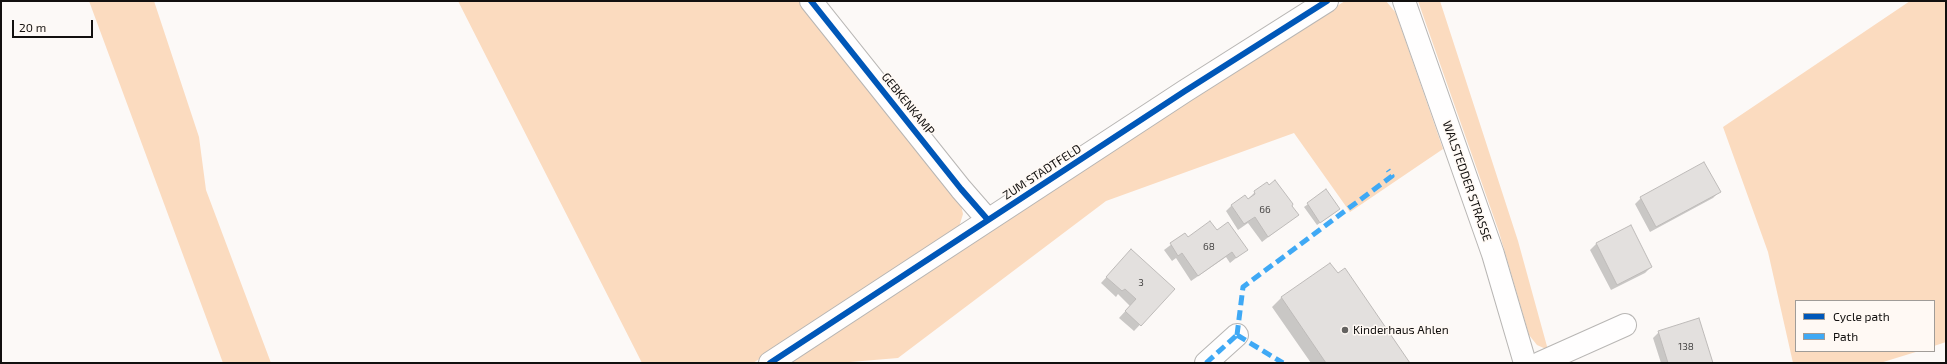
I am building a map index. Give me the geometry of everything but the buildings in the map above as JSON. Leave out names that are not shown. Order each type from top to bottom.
[{"type":"street","name":"GEBKENKAMP","points":[[811,1],[961,189],[988,220]]},
{"type":"street","name":"ZUM STADTFELD","points":[[770,363],[1327,1]]},
{"type":"street","name":"WALSTEDDER STRASSE","points":[[1404,1],[1493,254],[1525,363]]},
{"type":"street","points":[[1540,363],[1625,325]]},
{"type":"street","points":[[1206,363],[1237,335]]},
{"type":"shaded area","points":[[89,1],[154,1],[199,137],[206,190],[271,363],[223,363]]},
{"type":"shaded area","points":[[458,1],[803,1],[959,196],[963,214],[959,227],[943,242],[753,363],[642,363]]},
{"type":"shaded area","points":[[1345,1],[1386,1],[1396,13],[1443,149],[1350,212],[1294,133],[1106,201],[898,358],[838,363],[785,363],[1191,97]]},
{"type":"shaded area","points":[[1418,1],[1440,1],[1518,241],[1548,350],[1537,345],[1529,335],[1499,232]]},
{"type":"shaded area","points":[[1910,1],[1946,1],[1946,342],[1935,346],[1935,300],[1795,300],[1795,352],[1916,352],[1880,363],[1793,363],[1768,252],[1723,127]]},
{"type":"marked path","points":[[1237,335],[1243,287],[1392,176],[1388,170]]},
{"type":"marked path","points":[[1237,335],[1283,363]]},
{"type":"marked path","points":[[1206,363],[1237,335]]},
{"type":"cycle path","points":[[811,1],[961,189],[988,220]]},
{"type":"cycle path","points":[[770,363],[1185,91],[1327,1]]},
{"type":"place","name":"Kinderhaus Ahlen","points":[[1345,330]]}]
